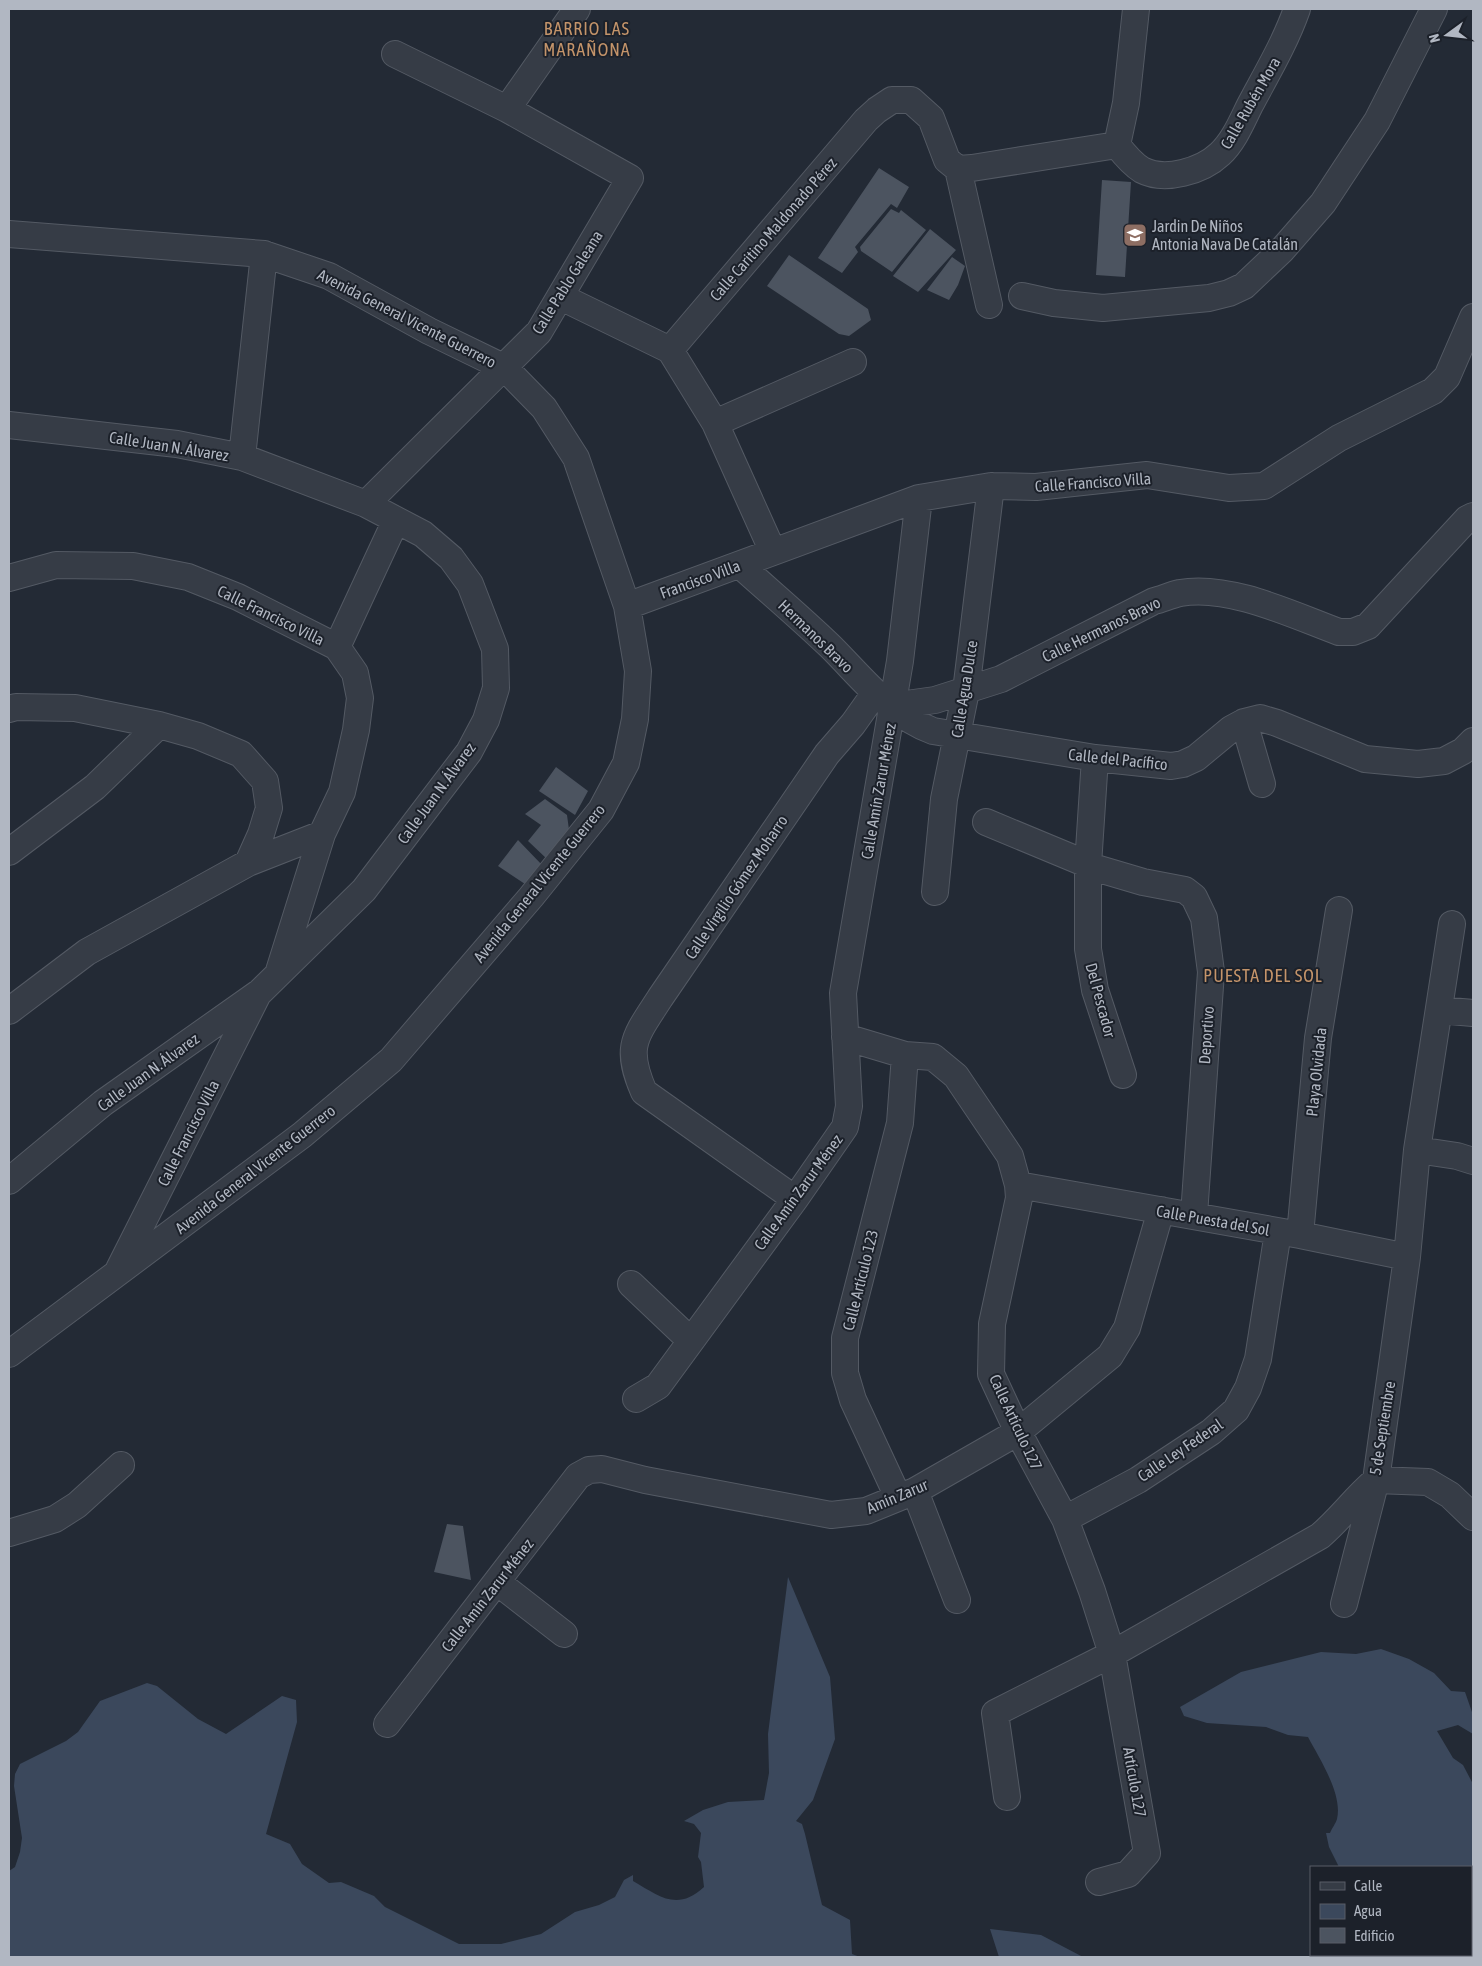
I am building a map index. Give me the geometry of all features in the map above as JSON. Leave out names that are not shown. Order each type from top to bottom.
[{"type":"street","points":[[395,54],[507,109],[577,9]]},
{"type":"street","points":[[989,306],[958,169],[1117,146],[1126,103],[1136,9]]},
{"type":"street","name":"Calle Rubén Mora","points":[[1117,146],[1130,161],[1142,170],[1158,175],[1172,174],[1201,167],[1220,154],[1234,137],[1288,34],[1297,9]]},
{"type":"street","points":[[1022,296],[1054,303],[1103,308],[1209,298],[1230,293],[1244,286],[1282,250],[1323,203],[1378,121],[1434,9]]},
{"type":"street","name":"Calle Caritino Maldonado Pérez","points":[[670,350],[877,110],[892,100],[911,100],[931,118],[947,160],[958,169]]},
{"type":"street","name":"Calle Pablo Galeana","points":[[366,504],[505,368],[539,332],[630,178],[507,109]]},
{"type":"street","name":"Avenida General Vicente Guerrero","points":[[9,234],[264,254],[329,276],[428,331],[505,368],[544,408],[576,458],[627,606],[638,671],[635,719],[626,763],[601,810],[531,897],[391,1060],[302,1135],[9,1354]]},
{"type":"street","points":[[242,457],[264,254]]},
{"type":"street","points":[[561,297],[670,350],[715,423],[772,552]]},
{"type":"street","name":"Calle Francisco Villa","points":[[772,552],[919,498],[991,486],[1036,486],[1147,475],[1228,488],[1264,486],[1339,438],[1433,391],[1447,377],[1473,317]]},
{"type":"street","points":[[715,423],[852,362]]},
{"type":"street","name":"Calle Juan N. Álvarez","points":[[9,425],[177,444],[242,457],[366,504],[423,534],[450,558],[470,584],[495,649],[496,688],[486,720],[468,752],[364,890],[269,983],[103,1103],[9,1181]]},
{"type":"street","name":"Calle Agua Dulce","points":[[935,892],[944,799],[966,691],[991,486]]},
{"type":"street","name":"Calle Amín Zarur Ménez","points":[[636,1399],[658,1386],[795,1199],[845,1127],[849,1106],[843,993],[883,700],[900,661],[919,498]]},
{"type":"street","name":"Calle Hermanos Bravo","points":[[883,700],[935,700],[1001,679],[1154,601],[1180,593],[1205,592],[1231,595],[1254,601],[1339,632],[1353,632],[1368,626],[1467,519],[1473,516]]},
{"type":"street","points":[[337,647],[396,520]]},
{"type":"street","name":"Francisco Villa","points":[[627,606],[772,552]]},
{"type":"street","name":"Calle Francisco Villa","points":[[9,578],[56,565],[133,566],[188,577],[238,597],[337,647],[355,674],[360,698],[356,730],[342,792],[322,834],[269,983],[116,1274]]},
{"type":"street","name":"Hermanos Bravo","points":[[740,565],[830,647],[883,700]]},
{"type":"street","name":"Calle del Pacífico","points":[[883,700],[914,724],[933,731],[1095,758],[1170,766],[1183,764],[1196,758],[1231,729],[1244,722],[1260,718],[1277,723],[1365,759],[1418,764],[1444,761],[1463,752],[1473,740]]},
{"type":"street","name":"Calle Virgilio Gómez Moharro","points":[[795,1199],[644,1092],[637,1074],[633,1052],[637,1035],[660,998],[828,754],[853,724],[883,700]]},
{"type":"street","points":[[9,709],[16,707],[75,708],[159,725],[198,736],[241,754],[264,781],[268,808],[261,834],[248,863]]},
{"type":"street","points":[[1244,722],[1262,784]]},
{"type":"street","points":[[9,852],[95,787],[159,725]]},
{"type":"street","points":[[1094,867],[1095,758]]},
{"type":"street","name":"Deportivo","points":[[986,822],[1094,867],[1144,882],[1185,890],[1194,897],[1204,918],[1211,972],[1194,1216]]},
{"type":"street","points":[[9,1012],[87,952],[248,863],[322,834]]},
{"type":"street","name":"Del Pescador","points":[[1094,867],[1088,949],[1095,990],[1123,1075]]},
{"type":"street","name":"Playa Olvidada","points":[[1289,1233],[1339,910]]},
{"type":"street","name":"5 de Septiembre","points":[[1007,1797],[995,1713],[1112,1654],[1320,1536],[1376,1480],[1407,1257],[1417,1150],[1452,924]]},
{"type":"street","points":[[1439,1010],[1473,1013]]},
{"type":"street","points":[[845,1037],[905,1055]]},
{"type":"street","name":"Calle Artículo 127","points":[[905,1055],[934,1057],[956,1076],[1010,1156],[1018,1185],[1019,1198],[992,1324],[991,1374],[1018,1432],[1065,1519],[1092,1591],[1112,1654]]},
{"type":"street","name":"Calle Artículo 123","points":[[905,1055],[900,1123],[845,1338],[845,1373],[852,1400],[906,1494],[957,1600]]},
{"type":"street","points":[[1417,1150],[1458,1156],[1473,1162]]},
{"type":"street","name":"Calle Puesta del Sol","points":[[1018,1185],[1289,1233],[1407,1257]]},
{"type":"street","name":"Amín Zarur","points":[[589,1470],[602,1469],[645,1480],[831,1515],[866,1511],[906,1494],[1018,1432],[1110,1356],[1127,1328],[1161,1210]]},
{"type":"street","name":"Calle Ley Federal","points":[[1065,1519],[1138,1480],[1211,1432],[1236,1410],[1248,1388],[1258,1359],[1289,1233]]},
{"type":"street","points":[[631,1284],[690,1340]]},
{"type":"street","points":[[9,1533],[55,1519],[77,1505],[121,1464]]},
{"type":"street","name":"Calle Amín Zarur Ménez","points":[[387,1724],[578,1476],[589,1470]]},
{"type":"street","points":[[1344,1604],[1376,1480],[1428,1482],[1450,1495],[1473,1517]]},
{"type":"street","points":[[497,1582],[564,1634]]},
{"type":"street","name":"Artículo 127","points":[[1099,1882],[1128,1874],[1147,1853],[1112,1654]]},
{"type":"water","points":[[788,1577],[830,1677],[835,1739],[813,1800],[796,1821],[802,1824],[822,1905],[850,1920],[852,1954],[860,1957],[9,1957],[9,1871],[15,1867],[22,1838],[14,1786],[15,1774],[20,1764],[66,1741],[78,1732],[100,1701],[147,1683],[157,1686],[198,1719],[226,1734],[282,1696],[296,1700],[297,1722],[266,1834],[290,1844],[302,1864],[329,1883],[341,1882],[374,1896],[385,1907],[459,1944],[501,1944],[541,1934],[575,1912],[599,1905],[615,1897],[624,1880],[633,1875],[633,1881],[651,1892],[668,1899],[685,1899],[694,1895],[704,1887],[701,1862],[698,1857],[701,1833],[694,1824],[684,1821],[703,1810],[728,1802],[764,1800],[769,1773],[768,1734]]},
{"type":"water","points":[[1381,1649],[1409,1659],[1434,1673],[1451,1691],[1465,1692],[1473,1715],[1473,1734],[1458,1725],[1437,1731],[1453,1758],[1463,1765],[1473,1784],[1473,1957],[1362,1957],[1472,1956],[1472,1866],[1338,1866],[1329,1847],[1326,1833],[1330,1833],[1337,1819],[1337,1799],[1329,1776],[1308,1737],[1288,1735],[1266,1727],[1207,1723],[1184,1716],[1180,1707],[1241,1672],[1321,1652],[1356,1654]]},
{"type":"water","points":[[990,1929],[1041,1935],[1083,1957],[999,1957]]},
{"type":"building","points":[[879,168],[909,187],[897,208],[891,204],[855,247],[858,252],[842,273],[818,258]]},
{"type":"building","points":[[1102,180],[1131,182],[1125,277],[1096,275]]},
{"type":"building","points":[[891,209],[899,213],[901,210],[926,230],[892,272],[861,251],[860,247]]},
{"type":"building","points":[[930,229],[956,250],[918,292],[893,276]]},
{"type":"building","points":[[789,255],[868,309],[871,320],[849,336],[839,334],[767,286]]},
{"type":"building","points":[[952,257],[965,266],[958,285],[949,300],[927,290]]},
{"type":"building","points":[[556,767],[588,791],[575,815],[539,791]]},
{"type":"building","points":[[545,799],[567,815],[570,837],[547,859],[528,841],[541,825],[525,814]]},
{"type":"building","points":[[518,840],[543,866],[525,884],[498,866]]},
{"type":"building","points":[[447,1524],[463,1526],[471,1580],[434,1572]]},
{"type":"place","name":"Jardin De Niños Antonia Nava De Catalán","points":[[1135,235]]},
{"type":"district","name":"BARRIO LAS MARAÑONA","points":[[587,39]]},
{"type":"district","name":"PUESTA DEL SOL","points":[[1263,976]]}]
